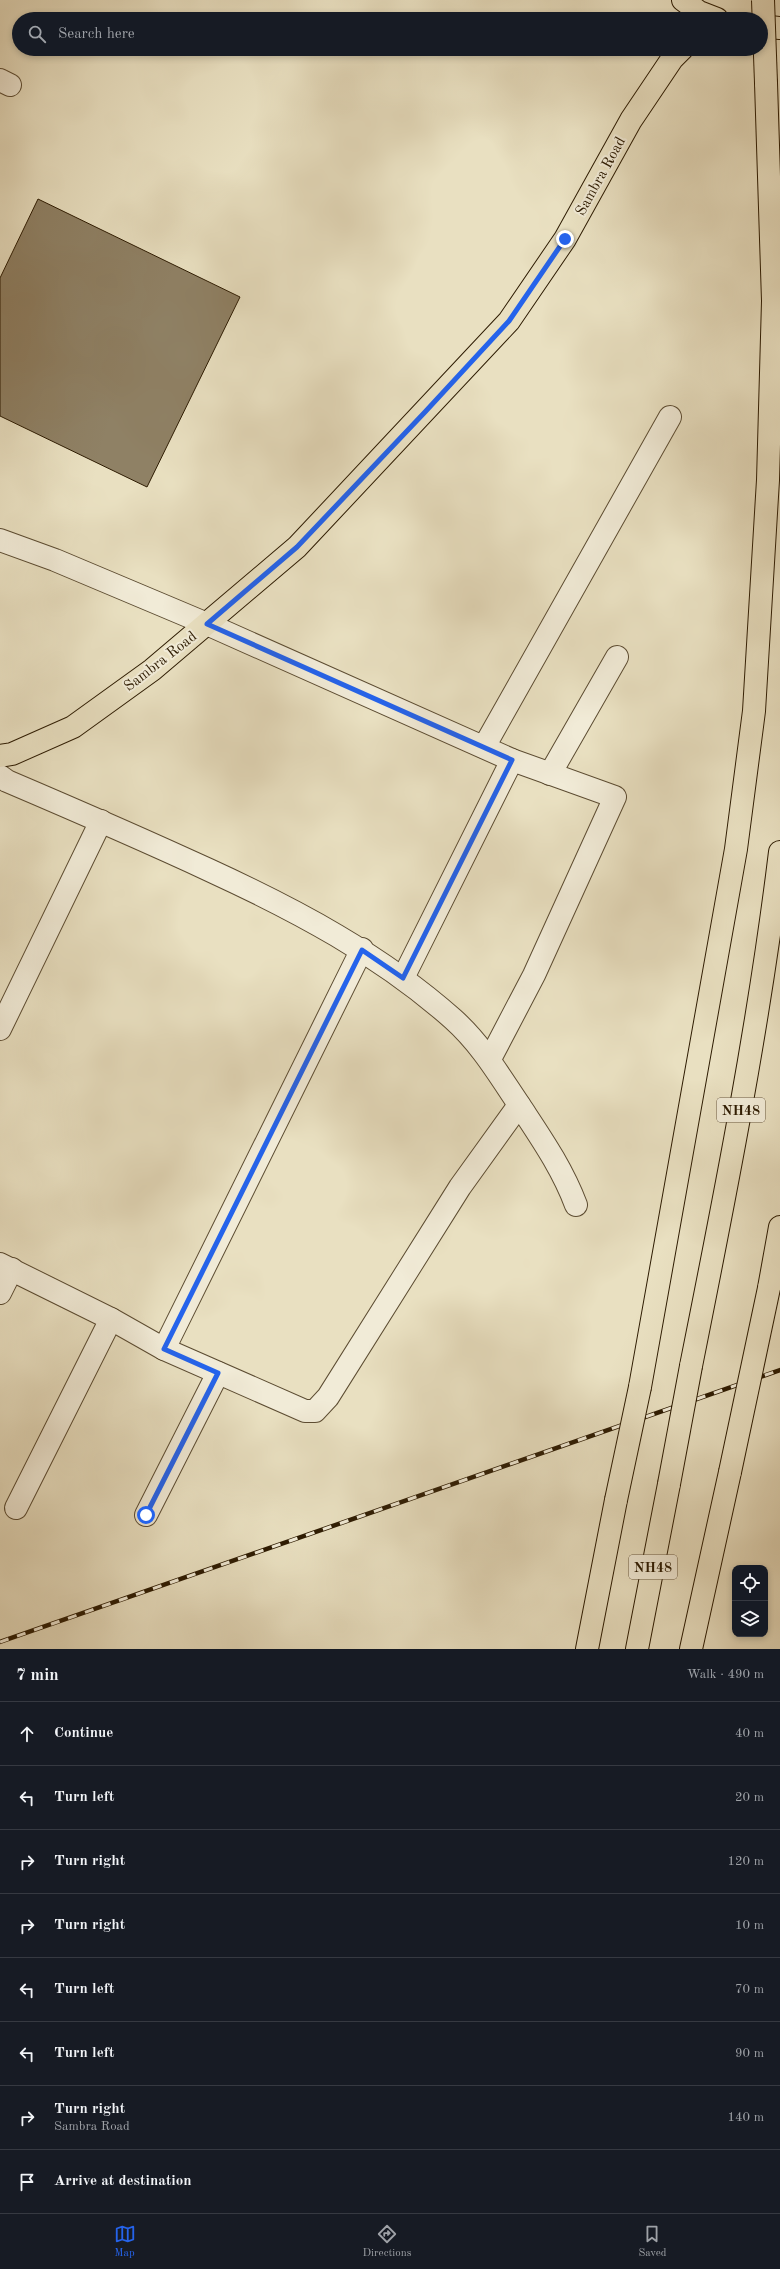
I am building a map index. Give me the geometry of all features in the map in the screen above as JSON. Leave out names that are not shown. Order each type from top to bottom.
[{"type":"main road","points":[[683,0],[698,12]]},
{"type":"main road","points":[[763,0],[763,12]]},
{"type":"main road","points":[[768,27],[780,28]]},
{"type":"main road","name":"Sambra Road","points":[[0,756],[12,754],[73,727],[152,670],[297,547],[509,321],[565,239],[630,120],[675,56]]},
{"type":"main road","points":[[587,1649],[640,1387],[735,857],[754,711],[768,480],[773,301],[765,56]]},
{"type":"main road","name":"NH48","points":[[637,1649],[736,1141],[769,948],[780,852]]},
{"type":"main road","points":[[691,1649],[769,1288],[780,1227]]},
{"type":"street","points":[[484,747],[670,416]]},
{"type":"street","points":[[0,540],[56,560],[207,624],[512,760],[615,797],[534,976],[490,1059]]},
{"type":"street","points":[[550,774],[617,657]]},
{"type":"street","points":[[403,978],[512,760]]},
{"type":"street","points":[[2,784],[101,821],[263,895],[362,950],[403,978],[454,1020],[490,1059],[553,1155],[566,1179],[576,1205]]},
{"type":"street","points":[[0,1029],[101,821]]},
{"type":"street","points":[[164,1349],[362,950]]},
{"type":"street","points":[[0,1293],[6,1266],[111,1319],[164,1349],[305,1411],[315,1411],[322,1406],[460,1187],[519,1105]]},
{"type":"street","points":[[16,1508],[111,1319]]},
{"type":"street","points":[[146,1515],[218,1373]]},
{"type":"building","points":[[38,199],[240,297],[147,487],[0,416],[0,278]]},
{"type":"railway","points":[[0,1642],[780,1370]]},
{"type":"route","points":[[146,1515],[218,1373],[164,1349],[362,950],[403,978],[512,760],[207,624],[297,547],[425,412],[509,321],[565,239]]}]
